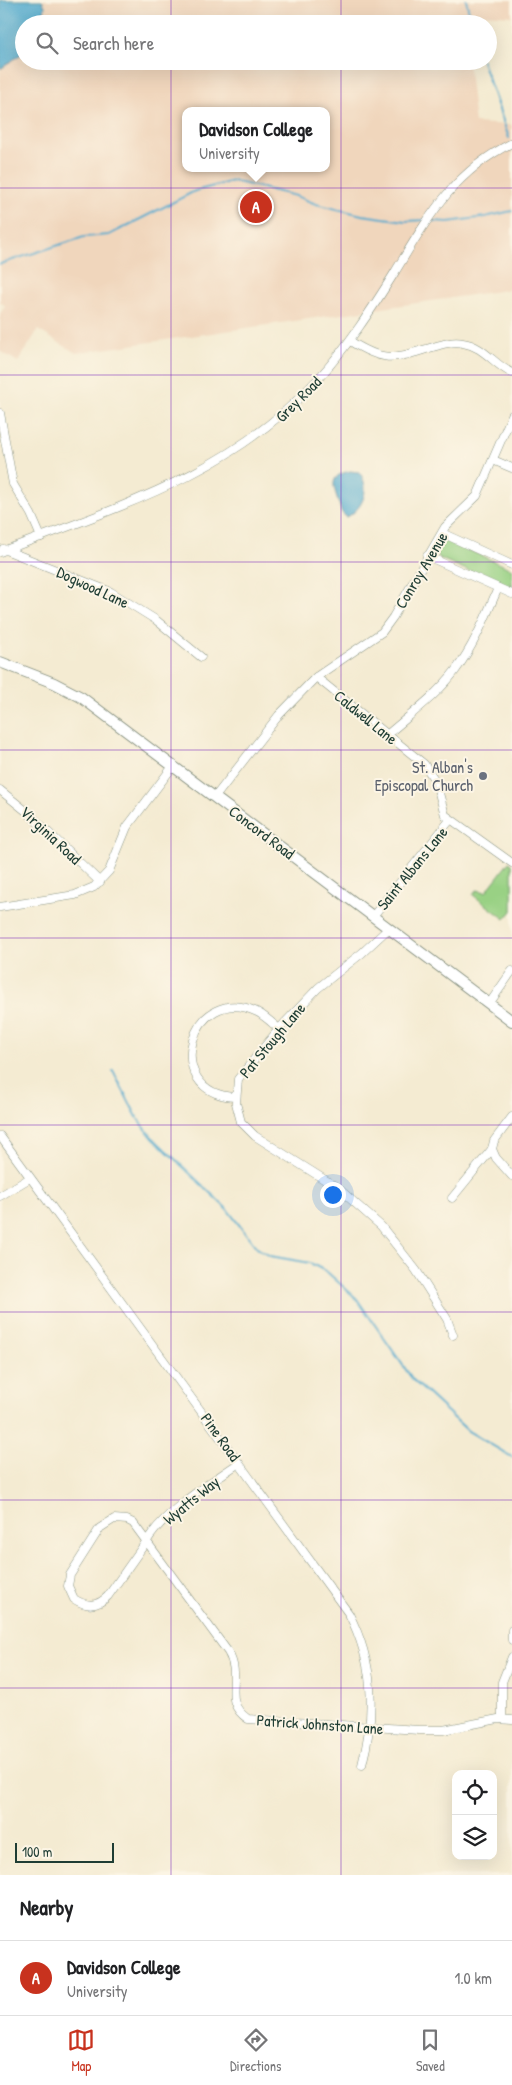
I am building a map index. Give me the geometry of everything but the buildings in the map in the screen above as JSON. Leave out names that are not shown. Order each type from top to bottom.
[{"type":"main road","name":"Concord Road","points":[[0,662],[54,683],[81,697],[174,765],[512,1021]]},
{"type":"street","name":"Grey Road","points":[[2,550],[172,486],[235,451],[291,407],[350,342],[428,218],[451,187],[475,165],[512,142]]},
{"type":"street","points":[[350,342],[375,356],[387,358],[442,344],[463,343],[477,348],[512,373]]},
{"type":"street","points":[[0,413],[14,484],[41,536]]},
{"type":"street","name":"Conroy Avenue","points":[[215,797],[279,715],[316,677],[382,632],[393,617],[442,533],[477,496],[512,415]]},
{"type":"street","points":[[493,460],[512,468]]},
{"type":"street","points":[[442,533],[512,565]]},
{"type":"street","name":"Dogwood Lane","points":[[2,550],[111,592],[156,620],[202,657]]},
{"type":"street","points":[[427,556],[512,594]]},
{"type":"street","points":[[388,734],[437,691],[456,670],[471,647],[498,588]]},
{"type":"street","name":"Caldwell Lane","points":[[316,677],[388,734],[428,769],[436,782],[443,811],[450,820]]},
{"type":"street","points":[[0,907],[86,892],[100,882],[111,868],[127,827],[174,765]]},
{"type":"street","name":"Virginia Road","points":[[0,790],[100,882]]},
{"type":"street","points":[[450,820],[512,863]]},
{"type":"street","name":"Saint Albans Lane","points":[[373,916],[450,820]]},
{"type":"street","name":"Pat Stough Lane","points":[[389,928],[362,953],[318,988],[278,1028],[238,1079],[235,1097],[239,1116],[249,1131],[338,1188],[388,1234],[422,1278],[448,1319],[453,1335]]},
{"type":"street","points":[[490,1004],[512,971]]},
{"type":"street","points":[[235,1097],[215,1093],[206,1087],[196,1075],[190,1051],[194,1032],[205,1018],[232,1007],[258,1012],[278,1028]]},
{"type":"street","points":[[452,1198],[492,1149],[494,1141],[512,1117]]},
{"type":"street","name":"Pine Road","points":[[0,1136],[334,1593],[356,1628],[370,1679],[371,1727],[362,1765]]},
{"type":"street","points":[[492,1149],[496,1158],[512,1176]]},
{"type":"street","points":[[0,1196],[30,1178]]},
{"type":"street","name":"Wyatts Way","points":[[146,1542],[133,1523],[127,1520],[107,1522],[100,1528],[70,1575],[68,1581],[71,1594],[82,1604],[96,1605],[102,1602],[146,1542],[176,1510],[239,1463]]},
{"type":"street","name":"Patrick Johnston Lane","points":[[146,1542],[232,1658],[236,1671],[234,1702],[242,1714],[255,1721],[443,1730],[502,1719],[512,1720]]},
{"type":"street","points":[[512,1630],[512,1640]]},
{"type":"street","points":[[502,1719],[502,1682],[512,1657]]},
{"type":"shaded area","points":[[0,0],[512,0],[512,16],[464,13],[464,15],[15,15],[15,70],[469,70],[475,123],[512,125],[512,289],[76,353],[38,330],[18,362],[0,351],[0,314],[5,306],[0,301]]},
{"type":"green space","points":[[445,540],[512,569],[512,590],[439,558],[436,550]]},
{"type":"green space","points":[[509,862],[512,864],[512,911],[505,919],[473,895],[477,890],[486,892]]},
{"type":"water","points":[[0,0],[42,0],[45,6],[44,15],[15,15],[15,59],[0,68]]},
{"type":"water","points":[[350,471],[359,472],[365,484],[365,490],[364,497],[358,508],[347,517],[341,510],[334,483],[338,476]]},
{"type":"waterway","points":[[466,0],[470,15]]},
{"type":"waterway","points":[[485,70],[509,138]]},
{"type":"waterway","points":[[0,264],[84,237],[109,235],[195,191],[233,181],[296,196],[316,204],[362,215],[405,221],[425,220]]},
{"type":"waterway","points":[[433,221],[448,222],[512,211]]},
{"type":"waterway","points":[[113,1071],[138,1119],[152,1137],[227,1209],[257,1248],[270,1256],[310,1263],[327,1272],[357,1299],[413,1380],[468,1431],[512,1457]]},
{"type":"place","name":"Davidson College","points":[[256,207]]},
{"type":"place","name":"St. Alban's Episcopal Church","points":[[483,776]]}]
